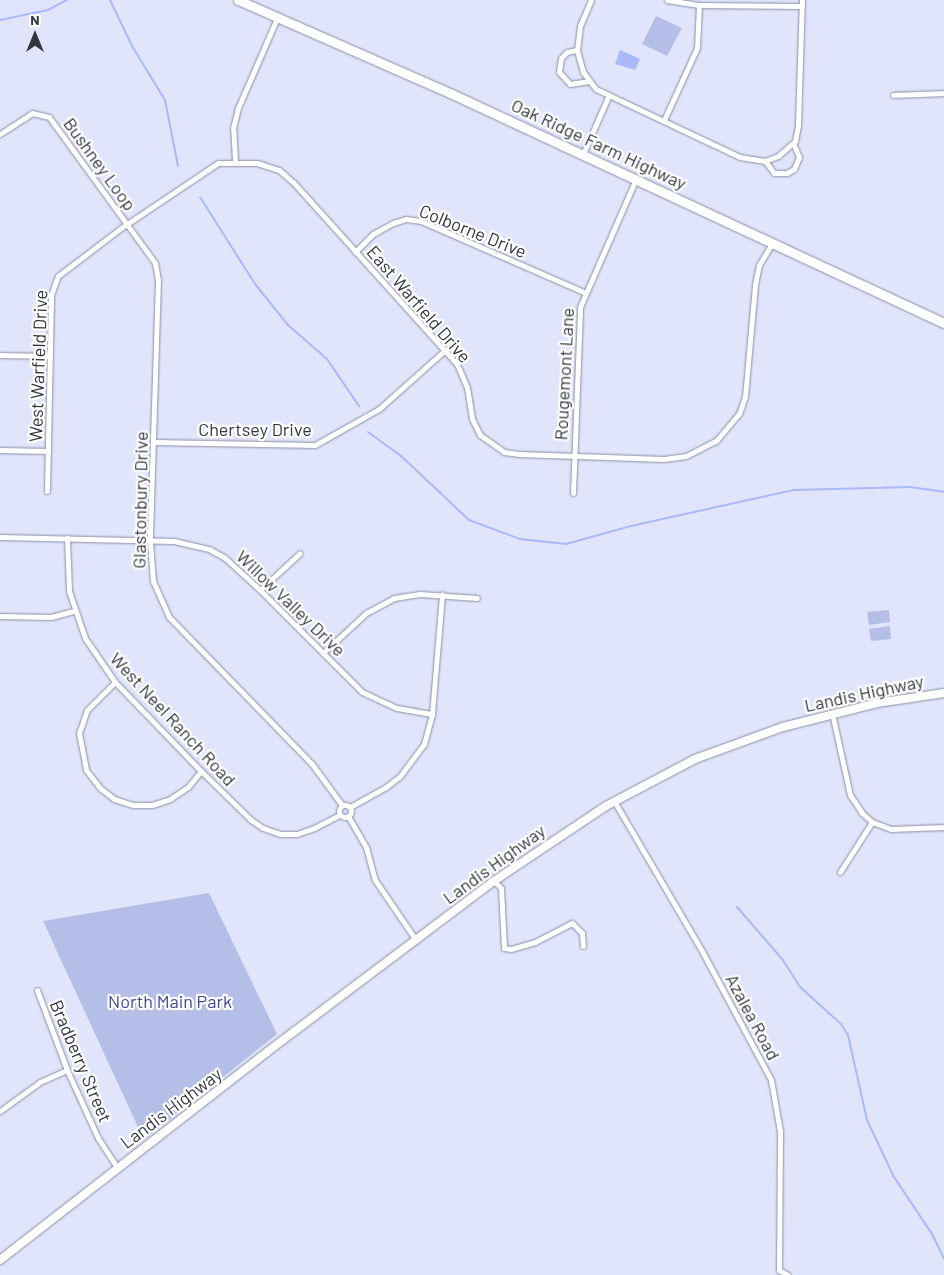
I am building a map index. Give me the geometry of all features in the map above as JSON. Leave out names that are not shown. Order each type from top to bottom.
[{"type":"main road","name":"Oak Ridge Farm Highway","points":[[238,0],[278,16],[583,154],[944,322]]},
{"type":"main road","name":"Landis Highway","points":[[0,1260],[117,1167],[494,881],[614,801],[712,752],[832,713],[944,693]]},
{"type":"street","points":[[591,0],[579,30],[577,50],[588,82],[608,97],[664,120],[740,157],[765,161],[778,156],[793,143],[798,124],[802,3],[699,5],[666,0]]},
{"type":"street","points":[[664,120],[697,48],[699,5]]},
{"type":"street","points":[[235,161],[234,128],[238,108],[278,16]]},
{"type":"street","points":[[577,50],[567,52],[561,58],[559,72],[570,84],[588,82]]},
{"type":"street","points":[[893,95],[944,93]]},
{"type":"street","points":[[583,154],[608,97]]},
{"type":"street","name":"Bushney Loop","points":[[0,134],[32,113],[48,117],[127,224]]},
{"type":"street","points":[[765,161],[774,173],[787,173],[794,169],[799,157],[793,143]]},
{"type":"street","name":"West Warfield Drive","points":[[46,491],[51,296],[58,276],[127,224],[218,163],[235,161]]},
{"type":"street","name":"East Warfield Drive","points":[[235,161],[279,170],[355,252],[444,350],[463,374],[472,419],[490,444],[504,452],[626,457],[686,456],[716,441],[739,414],[746,397],[756,279],[759,265],[772,243]]},
{"type":"street","name":"Rougemont Lane","points":[[573,493],[580,306],[637,179]]},
{"type":"street","name":"Colborne Drive","points":[[355,252],[373,234],[393,223],[406,219],[421,221],[586,293]]},
{"type":"street","name":"Glastonbury Drive","points":[[127,224],[157,271],[150,540],[153,581],[170,617],[312,764],[342,805]]},
{"type":"street","name":"Chertsey Drive","points":[[154,442],[299,447],[322,443],[379,409],[444,350]]},
{"type":"street","points":[[0,355],[50,356]]},
{"type":"street","points":[[0,450],[48,451]]},
{"type":"street","name":"Willow Valley Drive","points":[[0,536],[174,541],[208,549],[225,558],[260,590],[362,692],[397,708],[432,714]]},
{"type":"street","name":"West Neel Ranch Road","points":[[67,538],[68,578],[74,611],[85,638],[115,682],[202,771],[251,820],[263,828],[280,834],[297,834],[340,815]]},
{"type":"street","points":[[260,590],[300,553]]},
{"type":"street","points":[[323,653],[358,620],[379,605],[408,595],[442,594],[478,598]]},
{"type":"street","points":[[348,816],[340,815],[342,805],[350,807],[386,787],[400,776],[424,744],[432,714],[442,594]]},
{"type":"street","points":[[0,616],[51,617],[74,611]]},
{"type":"street","points":[[115,682],[87,710],[79,733],[86,770],[100,788],[114,799],[133,805],[152,805],[170,799],[188,786],[202,771]]},
{"type":"street","points":[[832,713],[850,795],[862,813],[872,822],[891,829],[944,827]]},
{"type":"street","name":"Azalea Road","points":[[614,801],[698,944],[771,1080],[780,1131],[778,1270],[788,1275]]},
{"type":"street","points":[[350,807],[348,816],[366,847],[375,880],[416,940]]},
{"type":"street","points":[[840,872],[872,822]]},
{"type":"street","points":[[494,881],[501,888],[504,948],[511,950],[535,942],[572,923],[582,934],[584,946]]},
{"type":"street","name":"Bradberry Street","points":[[38,990],[67,1070],[98,1138],[117,1167]]},
{"type":"street","points":[[0,1103],[2,1110],[40,1082],[67,1070]]},
{"type":"green space","points":[[656,16],[682,28],[667,56],[642,44]]},
{"type":"green space","points":[[889,610],[890,622],[869,625],[867,612]]},
{"type":"green space","points":[[890,626],[891,639],[871,641],[869,629]]},
{"type":"green space","name":"North Main Park","points":[[209,893],[277,1034],[144,1140],[43,921]]},
{"type":"shaded area","points":[[620,50],[640,59],[635,70],[615,64]]},
{"type":"waterway","points":[[0,20],[48,10],[67,0]]},
{"type":"waterway","points":[[110,0],[132,46],[165,100],[178,166]]},
{"type":"waterway","points":[[200,197],[255,284],[288,325],[327,359],[359,406]]},
{"type":"waterway","points":[[368,432],[400,455],[469,520],[520,539],[566,544],[631,526],[794,490],[910,487],[944,492]]},
{"type":"waterway","points":[[737,907],[782,959],[800,987],[841,1024],[848,1035],[867,1120],[894,1177],[932,1234],[944,1259]]}]
